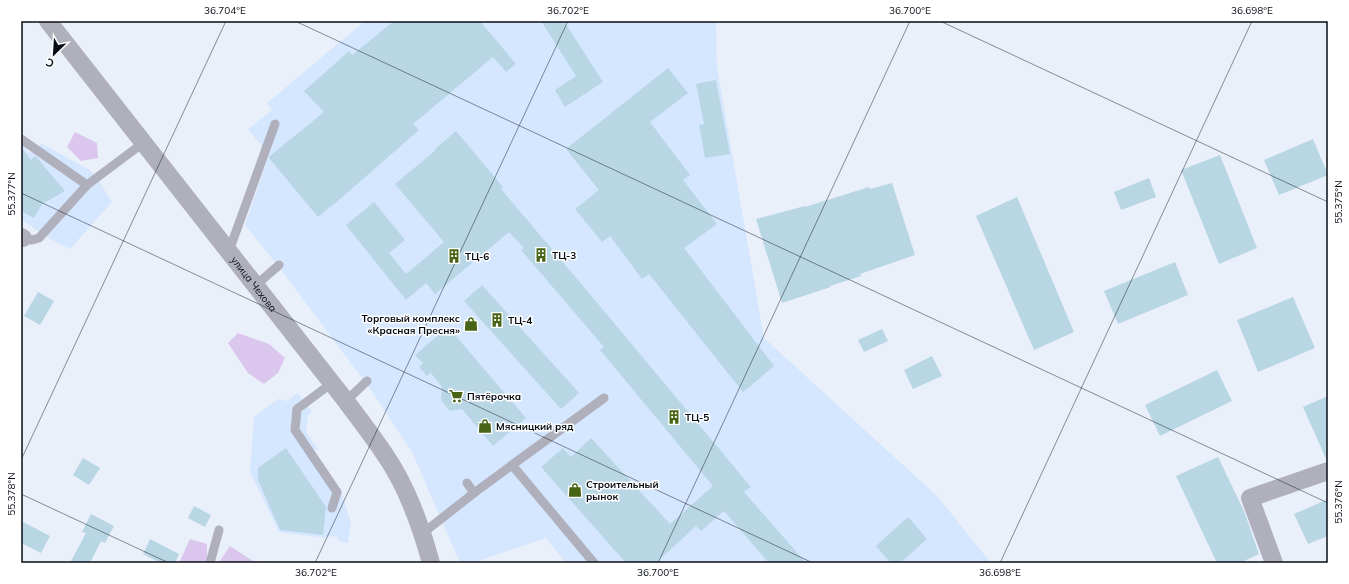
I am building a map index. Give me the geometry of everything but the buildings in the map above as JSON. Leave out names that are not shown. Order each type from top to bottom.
[{"type":"street","name":"улица Чехова","points":[[48,21],[346,401],[394,468],[423,533],[432,563]]},
{"type":"street","points":[[1274,563],[1250,498],[1328,471]]},
{"type":"lane","points":[[229,251],[275,124]]},
{"type":"lane","points":[[21,139],[87,185]]},
{"type":"lane","points":[[22,238],[32,240],[39,238],[87,185],[143,143]]},
{"type":"lane","points":[[256,285],[279,265]]},
{"type":"lane","points":[[346,401],[367,381]]},
{"type":"lane","points":[[332,383],[297,409],[295,430],[337,492],[332,508]]},
{"type":"lane","points":[[423,533],[474,493],[604,398]]},
{"type":"lane","points":[[512,465],[594,563]]},
{"type":"lane","points":[[467,483],[474,493]]},
{"type":"lane","points":[[210,563],[219,530]]},
{"type":"shaded area","points":[[365,21],[716,21],[717,67],[764,338],[937,496],[991,563],[566,563],[546,538],[473,563],[460,563],[412,452],[371,390],[278,266],[245,225],[269,155],[248,129],[272,110],[267,103]]},
{"type":"shaded area","points":[[75,132],[97,143],[98,158],[81,161],[67,147]]},
{"type":"shaded area","points":[[21,142],[29,153],[42,144],[90,170],[112,202],[70,249],[48,238],[21,219]]},
{"type":"shaded area","points":[[238,333],[269,344],[285,358],[278,373],[264,384],[248,373],[228,343]]},
{"type":"shaded area","points":[[298,393],[312,412],[308,415],[306,432],[318,449],[314,451],[341,491],[351,522],[348,543],[340,542],[338,537],[327,536],[326,538],[279,532],[250,472],[254,417],[278,399],[287,401]]},
{"type":"shaded area","points":[[190,539],[207,544],[207,563],[179,563]]},
{"type":"shaded area","points":[[230,546],[253,561],[267,561],[271,563],[221,563],[220,561]]},
{"type":"place","name":"ТЦ-3","points":[[541,255]]},
{"type":"place","name":"ТЦ-6","points":[[454,256]]},
{"type":"place","name":"ТЦ-4","points":[[497,320]]},
{"type":"place","name":"Торговый комплекс «Красная Пресня»","points":[[471,324]]},
{"type":"place","name":"Пятёрочка","points":[[456,396]]},
{"type":"place","name":"ТЦ-5","points":[[674,417]]},
{"type":"place","name":"Мясницкий ряд","points":[[485,426]]},
{"type":"place","name":"Строительный рынок","points":[[575,490]]}]
